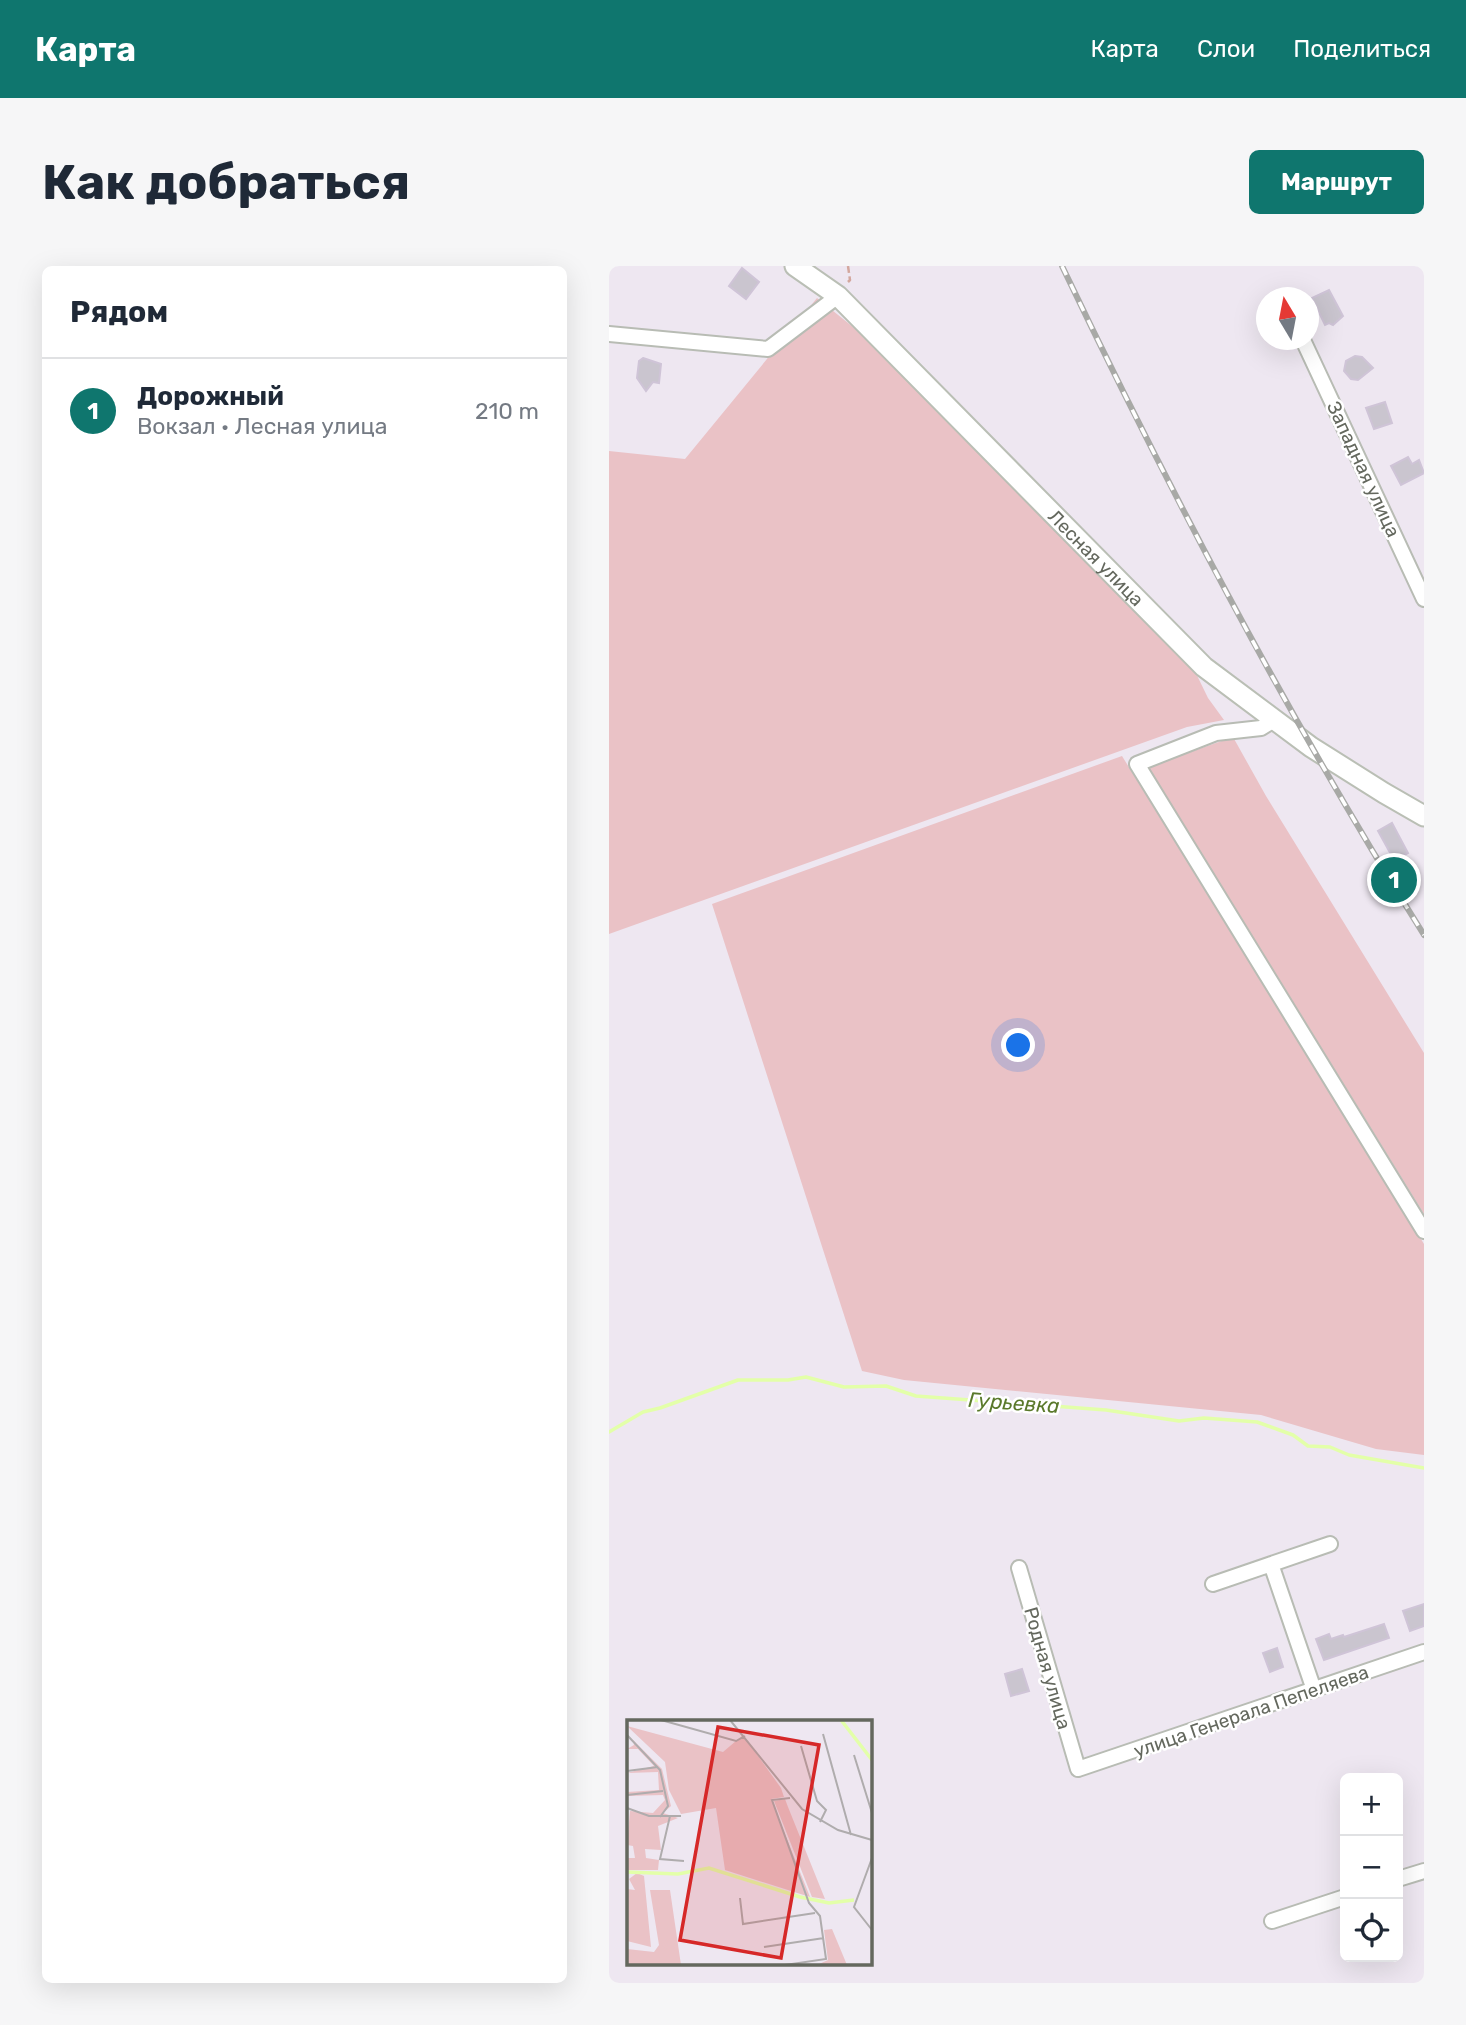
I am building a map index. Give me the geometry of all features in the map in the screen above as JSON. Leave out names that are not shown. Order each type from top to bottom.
[{"type":"street","name":"Лесная улица","points":[[795,266],[838,296],[1204,667],[1273,720],[1424,816]]},
{"type":"street","points":[[609,334],[768,349],[838,296]]},
{"type":"street","name":"Западная улица","points":[[1308,350],[1424,599]]},
{"type":"street","points":[[1273,720],[1261,728],[1216,733],[1137,764],[1424,1231]]},
{"type":"street","points":[[1213,1584],[1331,1544]]},
{"type":"street","points":[[1271,1564],[1314,1690]]},
{"type":"street","name":"Родная улица","points":[[1019,1568],[1078,1769]]},
{"type":"street","name":"улица Генерала Пепеляева","points":[[1078,1769],[1424,1653]]},
{"type":"street","points":[[1403,1877],[1424,1871]]},
{"type":"street","points":[[1272,1921],[1340,1899]]},
{"type":"shaded area","points":[[817,298],[925,385],[1188,657],[1208,698],[1224,720],[1187,727],[609,934],[609,451],[685,459]]},
{"type":"shaded area","points":[[1233,737],[1266,796],[1424,1053],[1424,1214],[1148,767]]},
{"type":"shaded area","points":[[1122,756],[1424,1244],[1424,1455],[1376,1449],[1261,1415],[904,1380],[862,1371],[712,904]]},
{"type":"building","points":[[742,268],[759,282],[746,299],[729,286]]},
{"type":"building","points":[[1329,290],[1343,316],[1333,325],[1325,325],[1319,313],[1319,295]]},
{"type":"building","points":[[1355,356],[1362,357],[1373,368],[1358,380],[1351,379],[1344,371],[1346,361]]},
{"type":"building","points":[[643,358],[661,364],[659,383],[653,382],[646,391],[637,378],[639,361]]},
{"type":"building","points":[[1385,402],[1392,423],[1374,429],[1366,408]]},
{"type":"building","points":[[1408,457],[1412,464],[1419,460],[1424,473],[1401,485],[1391,466]]},
{"type":"building","points":[[1392,823],[1408,853],[1394,860],[1378,831]]},
{"type":"building","points":[[1424,1604],[1424,1626],[1410,1631],[1403,1611]]},
{"type":"building","points":[[1384,1624],[1389,1638],[1324,1660],[1316,1639],[1329,1634],[1331,1639],[1343,1635],[1344,1637]]},
{"type":"building","points":[[1277,1648],[1283,1667],[1270,1672],[1263,1653]]},
{"type":"building","points":[[1022,1669],[1029,1691],[1011,1696],[1005,1674]]},
{"type":"waterway","name":"Гурьевка","points":[[609,1432],[643,1412],[738,1380],[788,1380],[806,1377],[844,1387],[886,1386],[916,1396],[1106,1410],[1179,1421],[1204,1418],[1257,1422],[1293,1435],[1308,1446],[1330,1447],[1349,1455],[1424,1468]]},
{"type":"railway","points":[[1062,266],[1146,437],[1234,606],[1326,772],[1424,935]]},
{"type":"place","name":"Дорожный","points":[[1394,880]]}]
